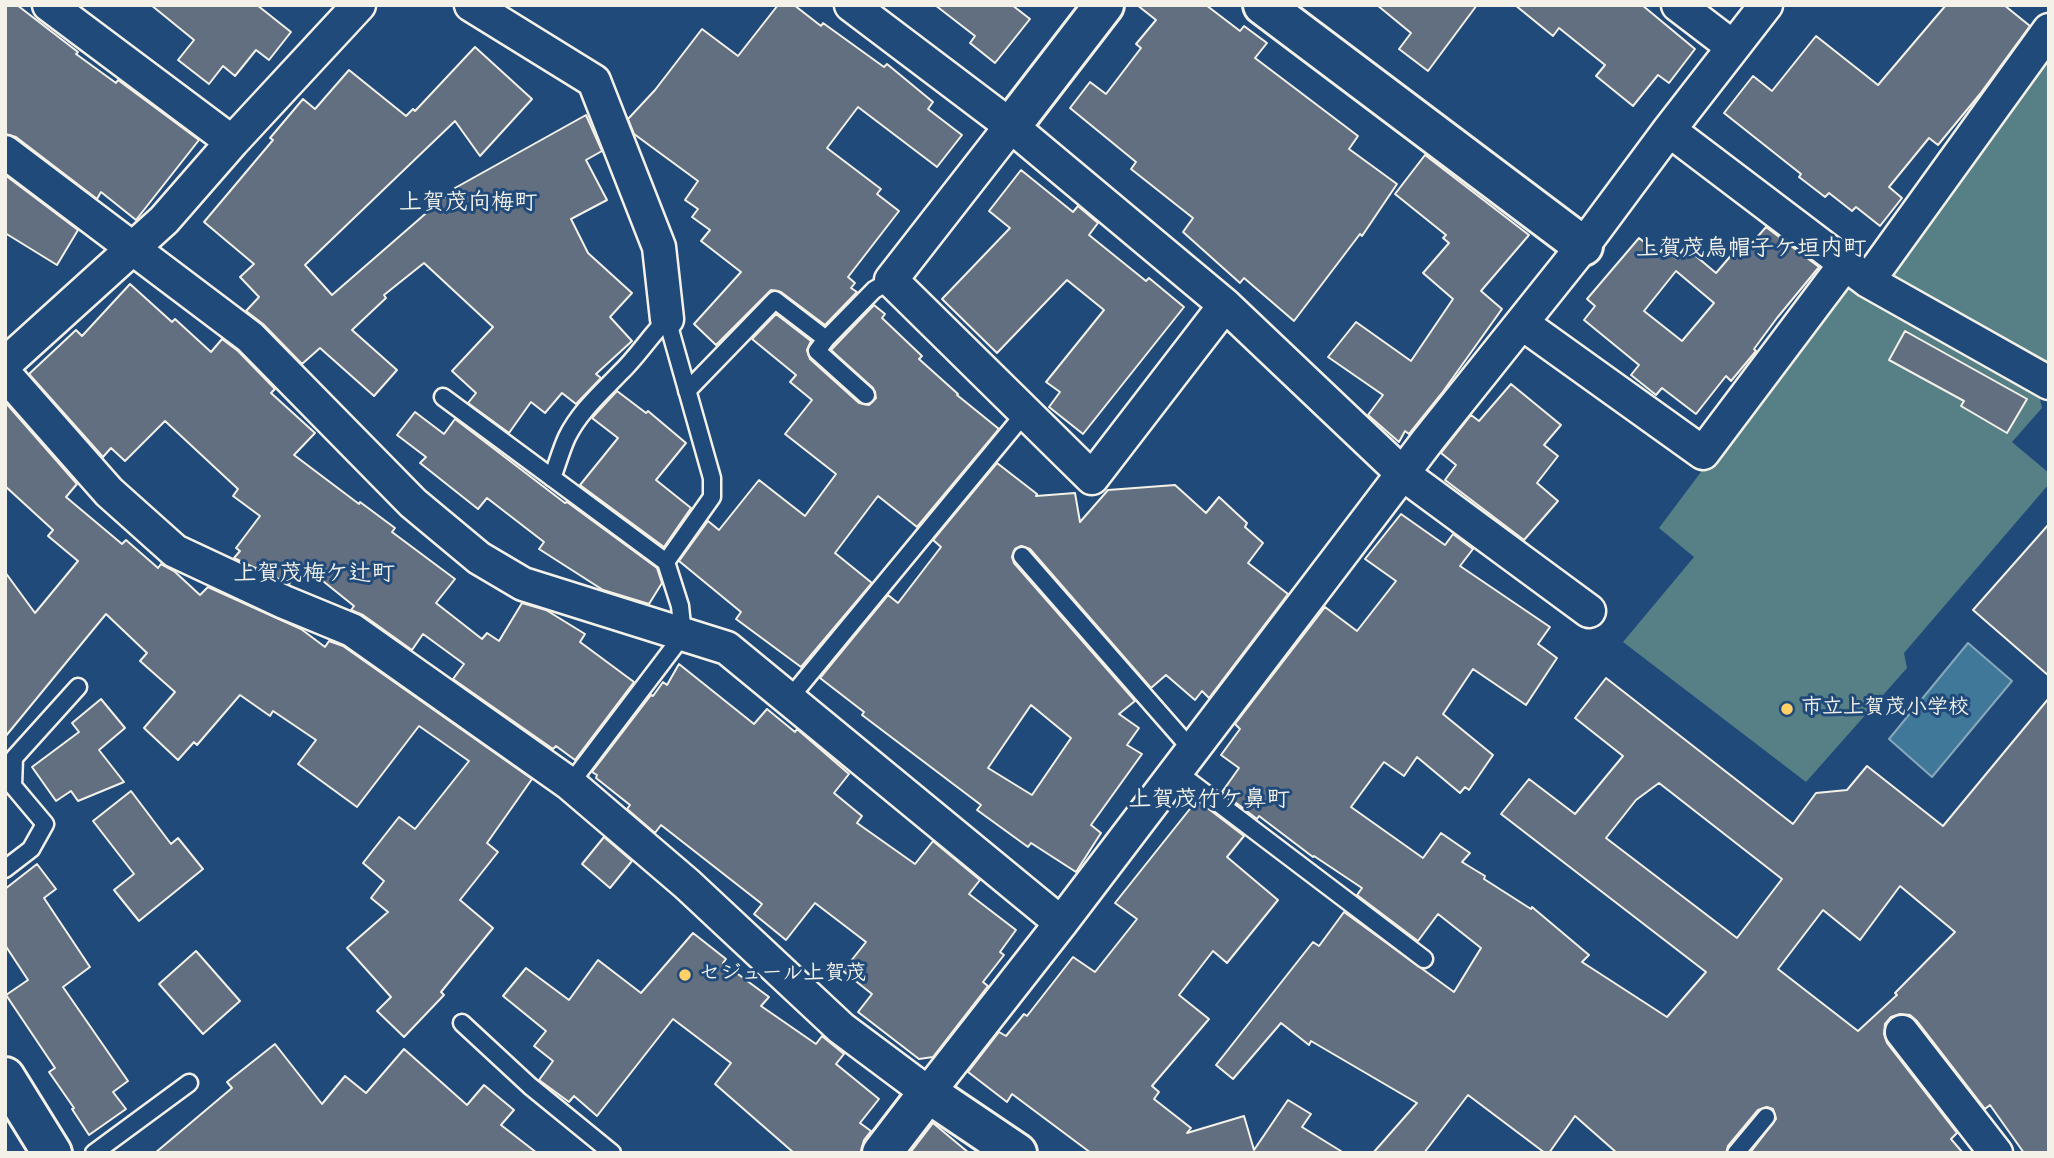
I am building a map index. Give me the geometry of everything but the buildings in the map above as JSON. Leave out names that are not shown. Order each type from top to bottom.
[{"type":"street","points":[[49,5],[232,142]]},
{"type":"street","points":[[5,364],[164,220],[359,5]]},
{"type":"street","points":[[471,5],[594,81],[659,247],[667,319]]},
{"type":"street","points":[[851,5],[1011,126],[1225,304],[1403,474],[1588,611]]},
{"type":"street","points":[[1104,5],[891,280],[1092,478],[1225,304]]},
{"type":"street","points":[[1263,5],[1583,246]]},
{"type":"street","points":[[1678,5],[1733,47]]},
{"type":"street","points":[[882,1153],[1766,5]]},
{"type":"street","points":[[1523,324],[1703,453],[1857,272],[2049,30]]},
{"type":"street","points":[[1669,130],[1857,272],[2049,383]]},
{"type":"street","points":[[5,152],[250,337],[413,503],[479,558],[523,584],[727,648],[1061,923]]},
{"type":"street","points":[[5,374],[109,492],[175,551],[284,602],[352,630],[570,784],[687,884],[841,1028],[928,1093],[1017,1153]]},
{"type":"street","points":[[1902,1032],[1996,1153]]},
{"type":"street","points":[[5,1077],[52,1153]]},
{"type":"lane","points":[[866,395],[817,351],[874,290],[891,280]]},
{"type":"lane","points":[[687,391],[775,300],[826,339]]},
{"type":"lane","points":[[666,562],[712,497],[712,478],[667,319]]},
{"type":"lane","points":[[552,478],[567,437],[583,412],[622,372],[667,319]]},
{"type":"lane","points":[[443,397],[666,562],[680,606],[683,635],[570,784]]},
{"type":"lane","points":[[789,699],[1025,413]]},
{"type":"lane","points":[[1022,556],[1184,760],[1424,959]]},
{"type":"lane","points":[[5,869],[31,849],[45,824],[13,786],[14,758],[78,687]]},
{"type":"lane","points":[[462,1023],[530,1086],[612,1153]]},
{"type":"lane","points":[[94,1153],[189,1083]]},
{"type":"lane","points":[[1736,1153],[1766,1117]]},
{"type":"green space","points":[[2049,48],[2049,364],[1888,276]]},
{"type":"green space","points":[[1856,284],[2038,390],[2042,408],[2012,442],[2049,473],[2049,484],[1904,653],[1907,668],[1806,782],[1623,642],[1694,557],[1659,528],[1838,289]]},
{"type":"water","points":[[1968,643],[2012,681],[1932,777],[1889,739]]},
{"type":"place","name":"市立上賀茂小学校","points":[[1787,709]]},
{"type":"place","name":"セジュール上賀茂","points":[[685,975]]},
{"type":"district","name":"上賀茂向梅町","points":[[468,204]]},
{"type":"district","name":"上賀茂烏帽子ケ垣内町","points":[[1751,250]]},
{"type":"district","name":"上賀茂梅ケ辻町","points":[[314,575]]},
{"type":"district","name":"上賀茂竹ケ鼻町","points":[[1209,801]]}]
